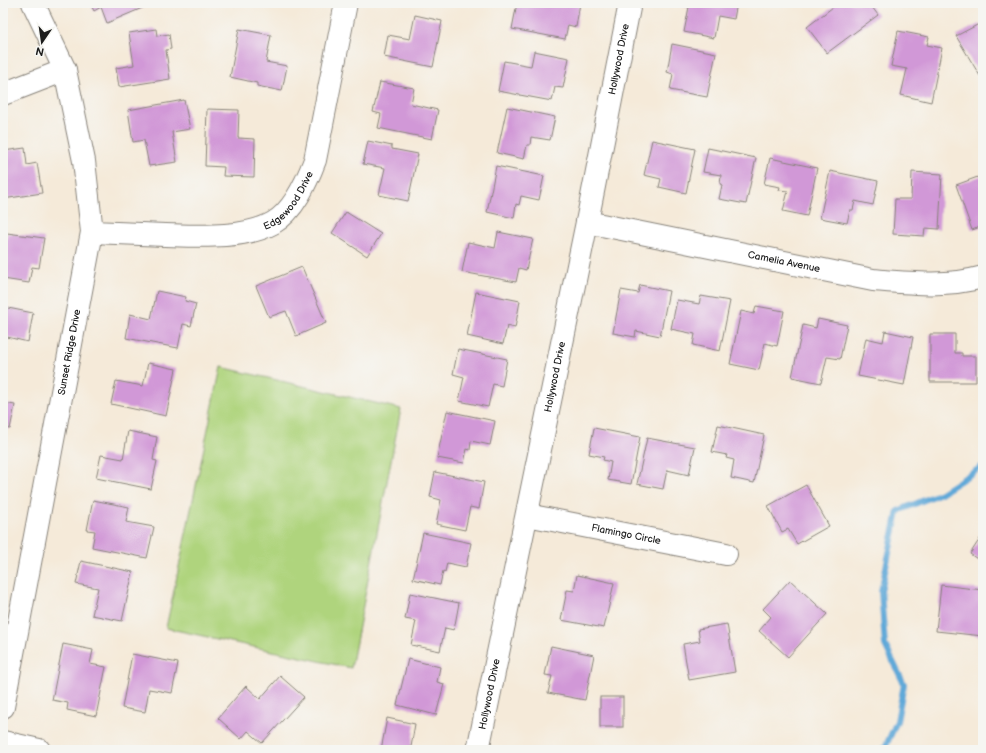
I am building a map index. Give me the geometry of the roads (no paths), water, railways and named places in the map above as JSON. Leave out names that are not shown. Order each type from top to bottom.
[{"type":"street","name":"Sunset Ridge Drive","points":[[3,707],[92,232],[84,161],[65,70],[33,3]]},
{"type":"street","name":"Edgewood Drive","points":[[92,232],[206,236],[233,234],[273,223],[282,216],[306,184],[315,160],[346,3]]},
{"type":"street","name":"Hollywood Drive","points":[[478,750],[587,222],[630,3]]},
{"type":"street","points":[[3,94],[65,70]]},
{"type":"street","name":"Camelia Avenue","points":[[587,222],[873,280],[914,284],[946,283],[983,277]]},
{"type":"street","name":"Flamingo Circle","points":[[527,515],[726,554]]},
{"type":"street","points":[[3,742],[39,750]]},
{"type":"waterway","points":[[884,750],[897,721],[904,684],[885,645],[881,591],[898,511],[941,493],[983,466]]}]
